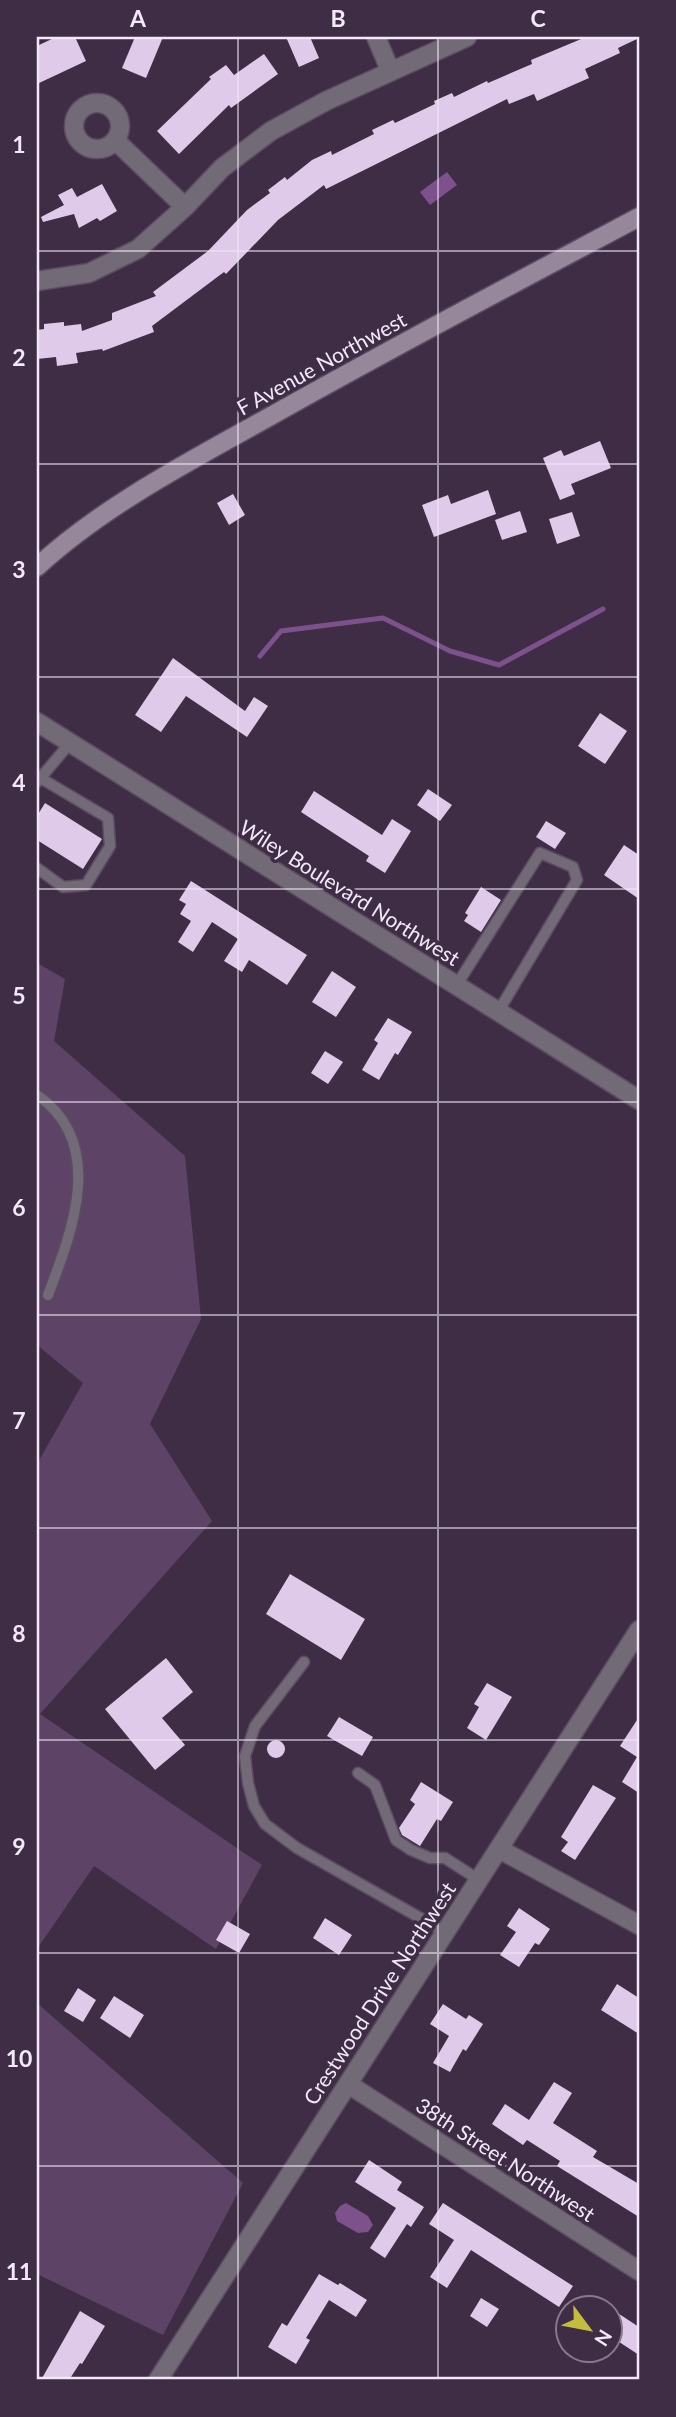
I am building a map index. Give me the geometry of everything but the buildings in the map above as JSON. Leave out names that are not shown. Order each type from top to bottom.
[{"type":"main road","name":"F Avenue Northwest","points":[[37,567],[115,508],[184,464],[639,217]]},
{"type":"street","points":[[376,37],[390,70]]},
{"type":"street","points":[[37,281],[89,273],[138,249],[185,207],[222,168],[271,131],[326,100],[467,37]]},
{"type":"street","points":[[115,140],[185,207]]},
{"type":"street","name":"Wiley Boulevard Northwest","points":[[37,722],[639,1100]]},
{"type":"street","name":"Crestwood Drive Northwest","points":[[158,2380],[639,1630]]},
{"type":"street","points":[[499,1849],[639,1925]]},
{"type":"street","name":"38th Street Northwest","points":[[348,2084],[639,2271]]},
{"type":"lane","points":[[37,868],[63,887],[86,885],[110,846],[108,818],[38,779],[70,743]]},
{"type":"lane","points":[[456,986],[540,853],[573,867],[577,880],[498,1012]]},
{"type":"lane","points":[[37,1095],[47,1102],[72,1136],[80,1183],[68,1242],[48,1295]]},
{"type":"lane","points":[[304,1662],[255,1726],[245,1756],[254,1806],[265,1824],[297,1848],[445,1932]]},
{"type":"lane","points":[[358,1773],[375,1784],[396,1840],[430,1858],[444,1858],[479,1880]]},
{"type":"shaded area","points":[[447,172],[457,185],[430,205],[420,192]]},
{"type":"shaded area","points":[[37,963],[65,979],[54,1041],[185,1156],[201,1319],[150,1424],[212,1521],[40,1714],[262,1865],[216,1949],[94,1866],[37,1949],[37,1464],[83,1383],[37,1345]]},
{"type":"shaded area","points":[[37,2003],[243,2183],[163,2335],[37,2274]]},
{"type":"shaded area","points":[[346,2203],[368,2216],[373,2225],[368,2232],[358,2233],[337,2221],[335,2213]]},
{"type":"waterway","points":[[260,656],[281,631],[383,618],[450,651],[499,665],[603,609]]}]
